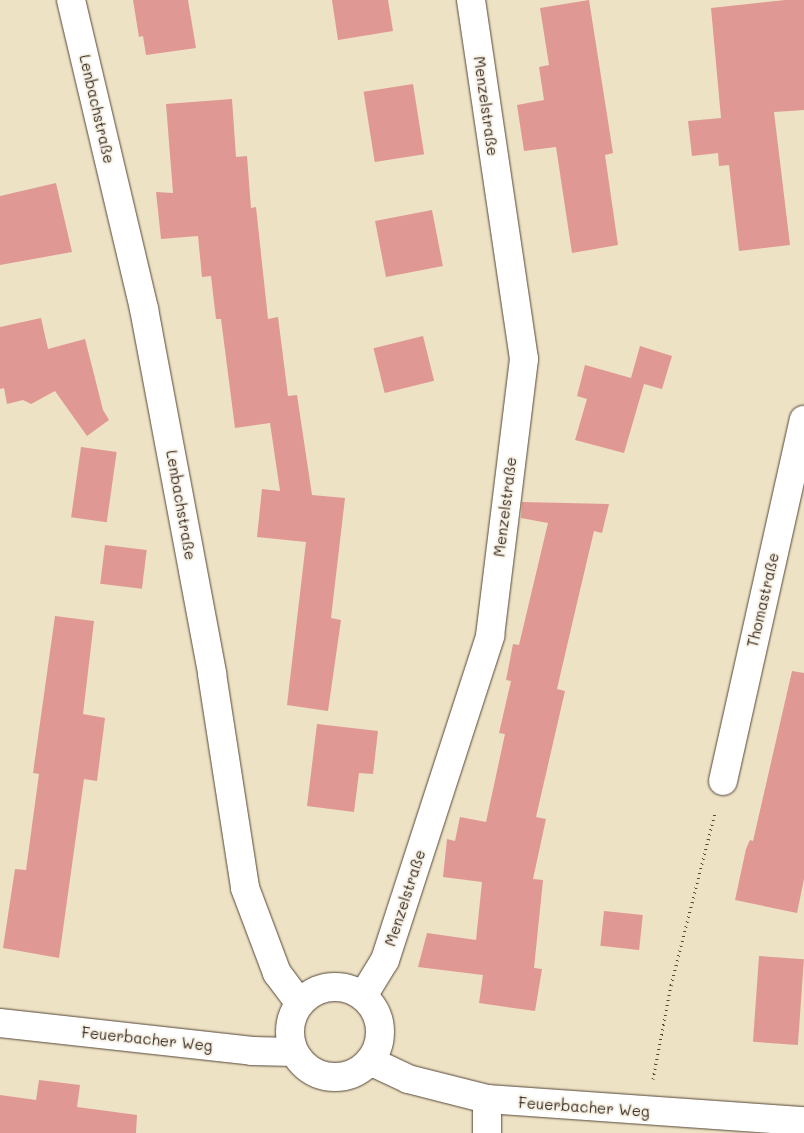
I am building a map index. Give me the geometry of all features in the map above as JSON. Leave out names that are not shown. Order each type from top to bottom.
[{"type":"street","name":"Lenbachstraße","points":[[72,0],[144,309],[212,674],[245,888],[276,973],[300,1003]]},
{"type":"street","name":"Menzelstraße","points":[[363,996],[385,960],[490,636],[524,359],[471,0]]},
{"type":"street","name":"Thomastraße","points":[[723,781],[804,420]]},
{"type":"street","points":[[330,987],[347,988],[363,996],[375,1010],[380,1027],[378,1046],[370,1061],[356,1072],[338,1077],[320,1075],[305,1066],[294,1052],[289,1035],[292,1018],[300,1003],[314,992],[330,987]]},
{"type":"street","name":"Feuerbacher Weg","points":[[0,1022],[252,1051],[294,1052]]},
{"type":"street","name":"Feuerbacher Weg","points":[[370,1061],[408,1079],[488,1099],[646,1112],[804,1121]]},
{"type":"street","points":[[487,1133],[488,1099]]},
{"type":"path","points":[[646,1112],[670,986],[723,781]]},
{"type":"building","points":[[133,0],[188,0],[196,48],[146,55],[143,36],[139,37]]},
{"type":"building","points":[[332,0],[388,0],[393,31],[338,40]]},
{"type":"building","points":[[589,0],[613,153],[605,155],[618,245],[572,253],[556,147],[524,151],[517,105],[544,100],[539,67],[549,65],[540,8]]},
{"type":"building","points":[[785,0],[804,0],[804,110],[774,112],[790,245],[739,251],[729,165],[719,166],[718,153],[692,156],[688,121],[721,118],[711,8]]},
{"type":"building","points":[[413,84],[424,154],[375,162],[364,92]]},
{"type":"building","points":[[232,99],[236,157],[247,156],[251,208],[256,207],[268,319],[278,317],[288,396],[297,395],[312,495],[345,498],[331,618],[341,620],[328,711],[287,705],[306,542],[257,537],[262,489],[280,491],[270,423],[235,428],[221,319],[216,319],[211,276],[202,277],[198,236],[161,239],[156,192],[173,193],[166,104]]},
{"type":"building","points":[[56,183],[72,252],[0,265],[0,196]]},
{"type":"building","points":[[432,210],[443,266],[386,277],[375,221]]},
{"type":"building","points":[[41,318],[48,349],[85,339],[103,410],[109,420],[87,436],[55,391],[31,404],[23,400],[7,404],[4,388],[0,389],[0,327]]},
{"type":"building","points":[[423,336],[434,381],[385,393],[374,348]]},
{"type":"building","points":[[640,346],[672,356],[662,389],[644,384],[624,453],[575,440],[587,399],[577,396],[585,365],[631,378]]},
{"type":"building","points":[[81,447],[117,452],[107,522],[71,517]]},
{"type":"building","points":[[522,502],[609,504],[602,533],[594,531],[577,603],[557,689],[565,691],[536,817],[546,819],[533,879],[543,880],[534,968],[542,969],[535,1011],[479,1003],[483,975],[418,967],[427,933],[476,940],[482,882],[443,877],[447,839],[455,841],[460,817],[486,822],[505,734],[499,733],[511,681],[506,680],[513,644],[519,645],[548,523],[521,518]]},
{"type":"building","points":[[105,545],[147,550],[142,589],[100,584]]},
{"type":"building","points":[[55,616],[94,621],[83,714],[105,718],[97,781],[84,779],[59,958],[3,948],[15,869],[26,870],[39,774],[33,773]]},
{"type":"building","points":[[792,671],[804,673],[804,879],[797,913],[735,900],[746,849],[750,840],[753,841]]},
{"type":"building","points":[[317,724],[378,731],[373,774],[359,773],[354,812],[307,806]]},
{"type":"building","points":[[604,911],[643,915],[639,950],[600,946]]},
{"type":"building","points":[[759,956],[804,959],[798,1045],[753,1042]]},
{"type":"building","points":[[39,1080],[80,1085],[77,1107],[137,1115],[136,1133],[0,1133],[0,1095],[36,1100]]}]
